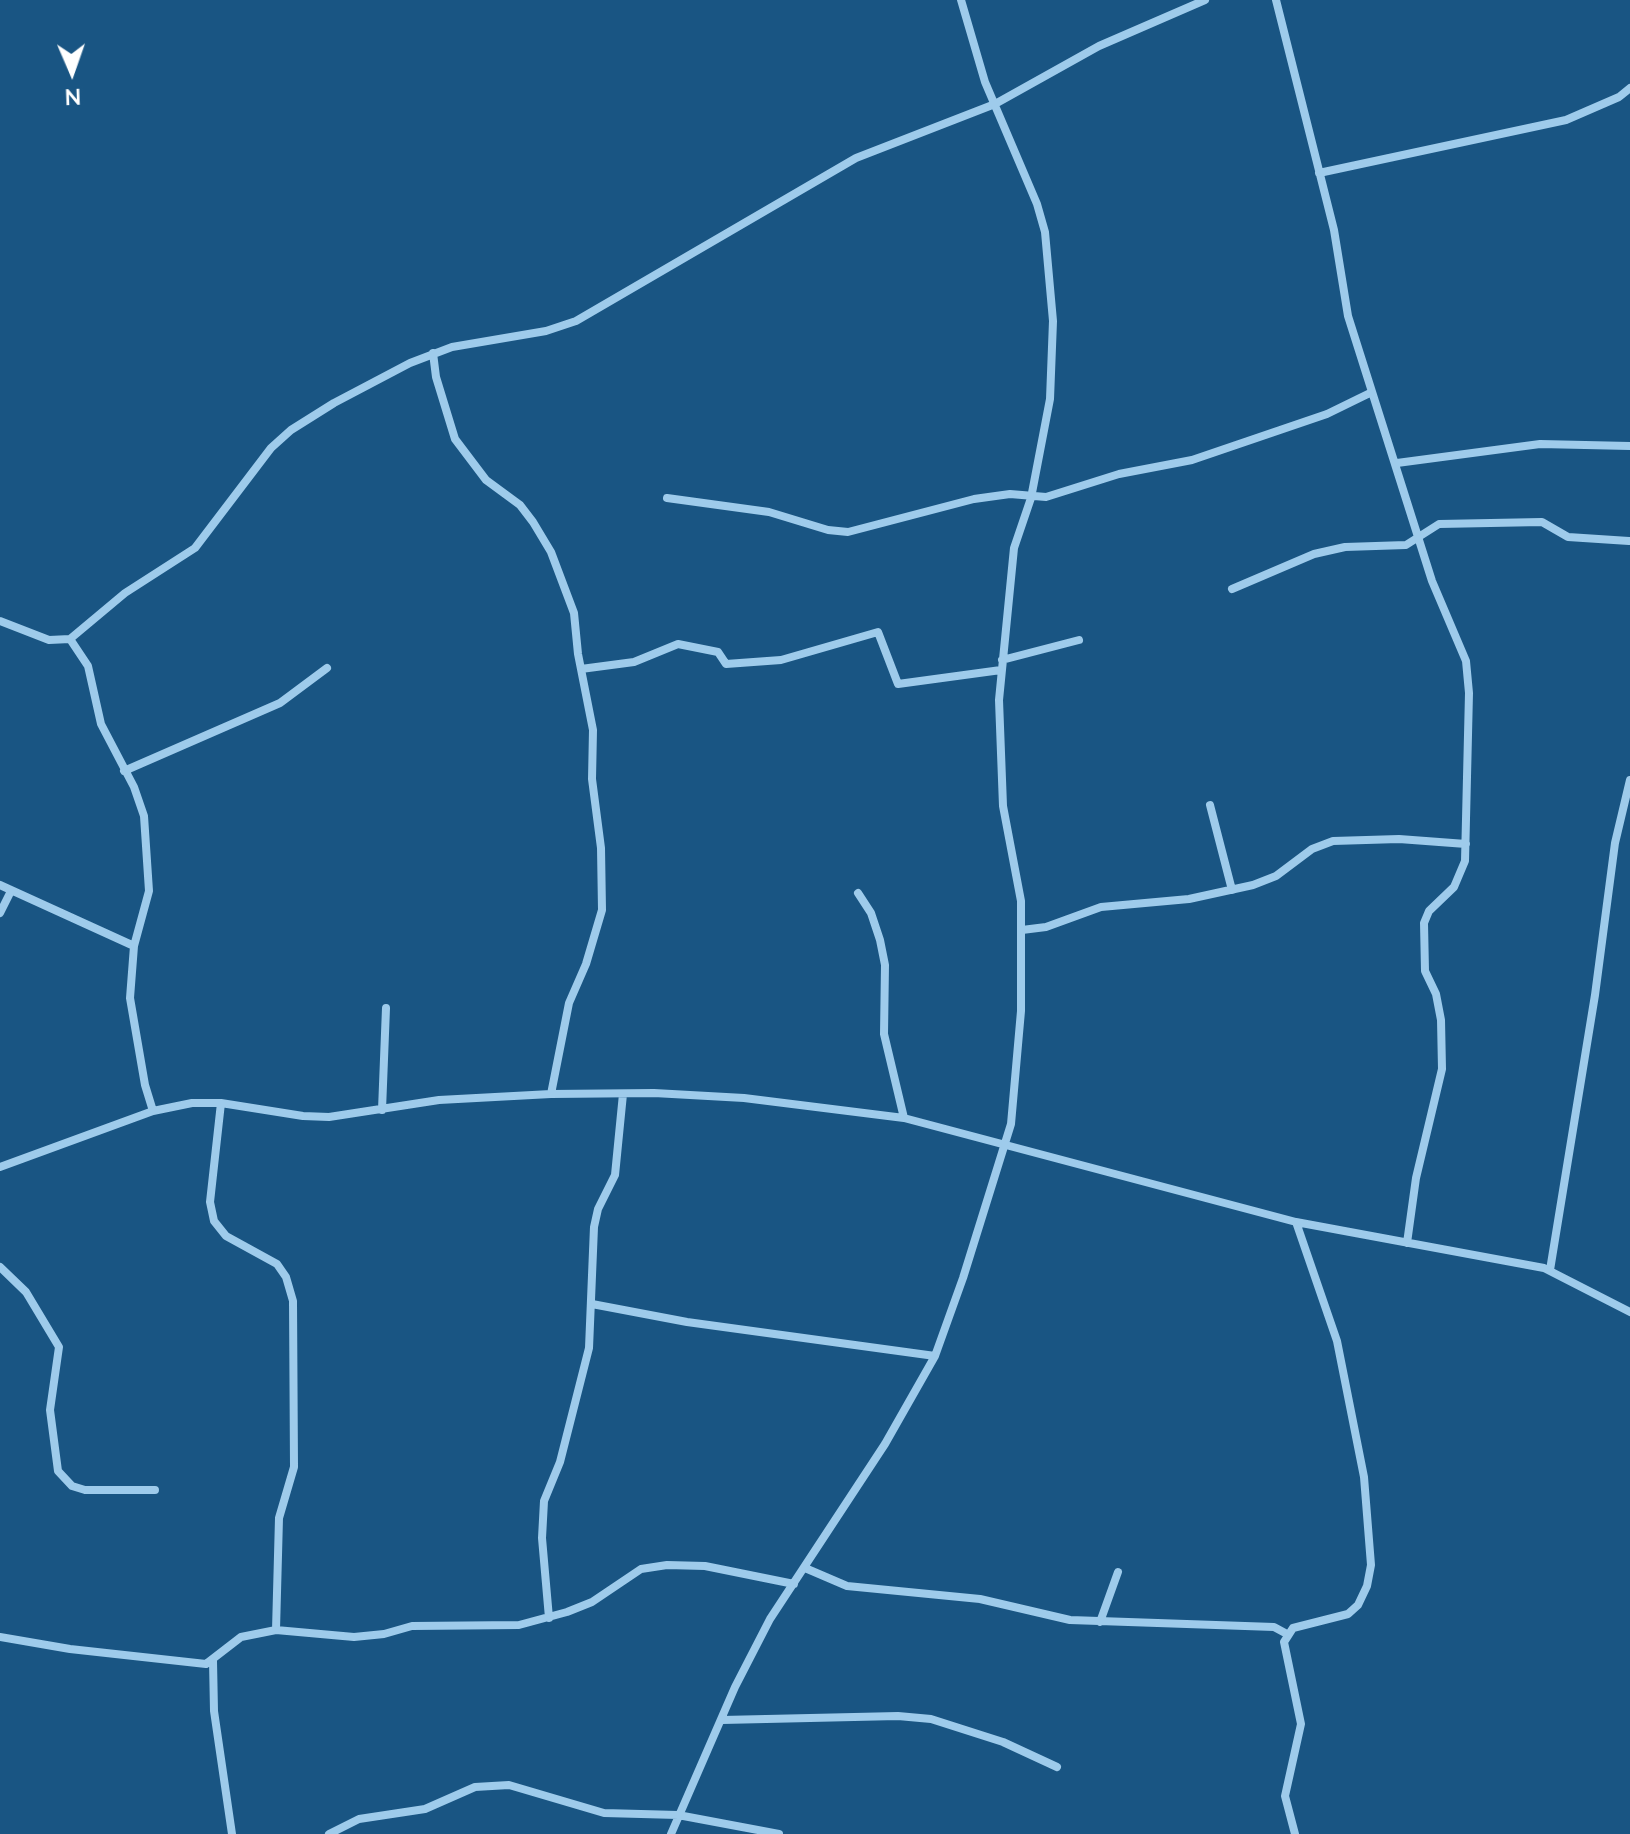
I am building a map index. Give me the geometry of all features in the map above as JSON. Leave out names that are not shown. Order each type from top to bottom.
[{"type":"street","points":[[671,1834],[764,1631],[885,1444],[935,1356],[1007,1143],[1021,1011],[1022,930],[1021,901],[999,765],[1002,665],[1014,548],[1031,498],[1054,366],[1050,270],[1037,204],[995,104],[961,0]]},
{"type":"street","points":[[0,621],[49,640],[70,639],[125,593],[195,548],[271,448],[291,430],[366,385],[433,353],[481,339],[561,328],[789,200],[856,158],[995,104],[1099,46],[1205,0]]},
{"type":"street","points":[[1276,0],[1334,230],[1348,316],[1432,581],[1466,661],[1469,693],[1465,861],[1454,887],[1429,911],[1424,923],[1425,971],[1436,994],[1441,1020],[1442,1069],[1412,1197],[1407,1243]]},
{"type":"street","points":[[1319,173],[1566,120],[1619,97],[1630,88]]},
{"type":"street","points":[[433,353],[436,377],[455,439],[486,480],[520,505],[551,552],[574,613],[593,730],[592,779],[601,848],[602,910],[586,964],[569,1003],[551,1094]]},
{"type":"street","points":[[667,498],[769,512],[828,530],[848,532],[974,499],[1010,494],[1031,498],[1192,460],[1303,423],[1372,392]]},
{"type":"street","points":[[1397,463],[1540,444],[1630,446]]},
{"type":"street","points":[[1232,589],[1314,554],[1345,547],[1406,545],[1439,524],[1542,522],[1568,537],[1629,541]]},
{"type":"street","points":[[581,669],[634,662],[678,644],[718,652],[726,664],[781,660],[878,632],[898,684],[1002,665],[1079,640]]},
{"type":"street","points":[[70,639],[88,666],[101,724],[141,801],[150,873],[145,908],[134,946],[130,998],[145,1085],[153,1111]]},
{"type":"street","points":[[124,771],[280,703],[327,668]]},
{"type":"street","points":[[1550,1270],[1595,995],[1615,843],[1630,780]]},
{"type":"street","points":[[1210,805],[1232,890]]},
{"type":"street","points":[[1022,930],[1046,927],[1101,907],[1189,899],[1232,890],[1276,876],[1312,849],[1333,841],[1399,839],[1466,844]]},
{"type":"street","points":[[0,885],[134,946]]},
{"type":"street","points":[[0,913],[11,891]]},
{"type":"street","points":[[858,893],[871,913],[880,940],[885,965],[884,1034],[904,1118]]},
{"type":"street","points":[[382,1110],[386,1008]]},
{"type":"street","points":[[0,1167],[153,1111],[192,1103],[221,1103],[303,1116],[361,1114],[439,1100],[551,1094],[758,1100],[904,1118],[1296,1222],[1550,1270],[1630,1312]]},
{"type":"street","points":[[549,1618],[542,1518],[578,1399],[590,1338],[594,1227],[615,1175],[623,1094]]},
{"type":"street","points":[[221,1103],[210,1202],[214,1221],[226,1236],[277,1264],[286,1277],[293,1301],[294,1467],[279,1518],[276,1630]]},
{"type":"street","points":[[1295,1834],[1285,1796],[1301,1724],[1300,1705],[1283,1651],[1287,1634],[1301,1625],[1348,1614],[1358,1605],[1367,1586],[1371,1565],[1364,1477],[1337,1341],[1296,1222]]},
{"type":"street","points":[[0,1267],[26,1292],[59,1347],[50,1410],[58,1471],[72,1486],[85,1490],[155,1490]]},
{"type":"street","points":[[592,1304],[687,1322],[935,1356]]},
{"type":"street","points":[[0,1637],[165,1660],[213,1661],[241,1637],[276,1630],[354,1637],[384,1634],[412,1626],[519,1625],[592,1602],[641,1569],[667,1565],[705,1566],[794,1584]]},
{"type":"street","points":[[805,1568],[847,1586],[951,1595],[1070,1620],[1274,1627],[1287,1634]]},
{"type":"street","points":[[1100,1622],[1118,1572]]},
{"type":"street","points":[[213,1661],[214,1711],[232,1834]]},
{"type":"street","points":[[722,1720],[898,1716],[931,1719],[1003,1742],[1057,1767]]},
{"type":"street","points":[[329,1834],[359,1819],[425,1809],[475,1787],[497,1785],[509,1785],[604,1813],[678,1815],[779,1834]]}]
